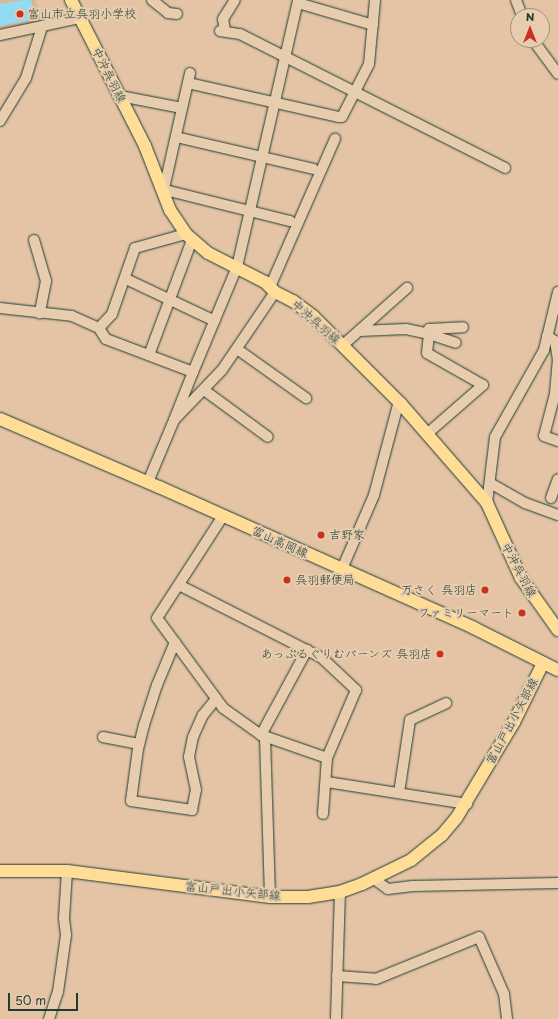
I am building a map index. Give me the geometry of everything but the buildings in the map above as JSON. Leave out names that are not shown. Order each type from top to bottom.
[{"type":"main road","name":"中沖呉羽線","points":[[71,0],[145,146],[170,210],[189,237],[208,253],[237,267],[293,301],[314,317],[399,402],[428,433],[487,503],[521,578],[558,630]]},
{"type":"main road","name":"富山高岡線","points":[[0,419],[148,482],[474,628],[558,670]]},
{"type":"main road","name":"富山戸出小矢部線","points":[[0,871],[67,871],[270,897],[308,897],[340,892],[374,879],[411,860],[436,840],[467,804],[514,722],[544,664]]},
{"type":"street","points":[[152,0],[168,13],[177,14]]},
{"type":"street","points":[[234,0],[222,19],[223,31],[240,34],[505,168]]},
{"type":"street","points":[[163,193],[189,78],[275,102],[340,117],[369,64],[368,49],[373,26],[375,0]]},
{"type":"street","points":[[148,482],[237,267],[298,2],[373,26]]},
{"type":"street","points":[[0,35],[80,18]]},
{"type":"street","points":[[0,121],[26,78],[42,26]]},
{"type":"street","points":[[539,48],[558,74]]},
{"type":"street","points":[[120,96],[182,108]]},
{"type":"street","points":[[176,137],[313,169]]},
{"type":"street","points":[[174,420],[204,390],[237,349],[273,289],[335,139]]},
{"type":"street","points":[[163,193],[169,191],[290,221]]},
{"type":"street","points":[[99,328],[112,314],[136,248],[189,237],[170,300],[149,355]]},
{"type":"street","points":[[34,240],[46,281],[40,313]]},
{"type":"street","points":[[126,279],[215,321]]},
{"type":"street","points":[[343,345],[407,288]]},
{"type":"street","points":[[558,292],[553,339],[558,359],[556,383],[544,436],[558,441]]},
{"type":"street","points":[[0,308],[72,316],[99,328],[106,339],[193,372]]},
{"type":"street","points":[[428,433],[483,385],[427,353],[429,329],[463,327]]},
{"type":"street","points":[[360,331],[406,329],[429,334],[456,343]]},
{"type":"street","points":[[487,503],[495,437],[544,350],[553,339]]},
{"type":"street","points":[[237,349],[306,398]]},
{"type":"street","points":[[204,390],[268,437]]},
{"type":"street","points":[[342,569],[374,495],[399,402]]},
{"type":"street","points":[[551,498],[558,479]]},
{"type":"street","points":[[490,483],[525,503],[558,515]]},
{"type":"street","points":[[223,516],[157,618],[222,708],[263,736],[327,758]]},
{"type":"street","points":[[179,585],[322,658],[356,690],[327,758],[327,782],[323,814]]},
{"type":"street","points":[[175,642],[156,684],[139,744],[131,801],[192,810],[196,790],[189,757],[193,737],[203,715],[216,699]]},
{"type":"street","points":[[270,897],[263,736],[307,650]]},
{"type":"street","points":[[399,793],[410,720],[446,703]]},
{"type":"street","points":[[103,737],[139,744]]},
{"type":"street","points":[[327,782],[467,804]]},
{"type":"street","points":[[48,1019],[58,992],[66,935],[64,918],[67,871]]},
{"type":"street","points":[[374,879],[388,888],[413,886],[558,884]]},
{"type":"street","points":[[336,1019],[340,892]]},
{"type":"street","points":[[337,976],[376,978],[479,937],[504,994],[507,1019]]},
{"type":"shaded area","name":"富山市立呉羽小学校","points":[[0,0],[35,0],[43,23],[0,31]]},
{"type":"water","name":"富山市立呉羽小学校","points":[[31,0],[35,19],[0,26],[0,4]]},
{"type":"place","name":"富山市立呉羽小学校","points":[[20,14]]},
{"type":"place","name":"吉野家","points":[[321,535]]},
{"type":"place","name":"呉羽郵便局","points":[[287,580]]},
{"type":"place","name":"万さく 呉羽店","points":[[485,590]]},
{"type":"place","name":"ファミリーマート","points":[[522,613]]},
{"type":"place","name":"あっぷるぐりむバーンズ 呉羽店","points":[[440,654]]}]
